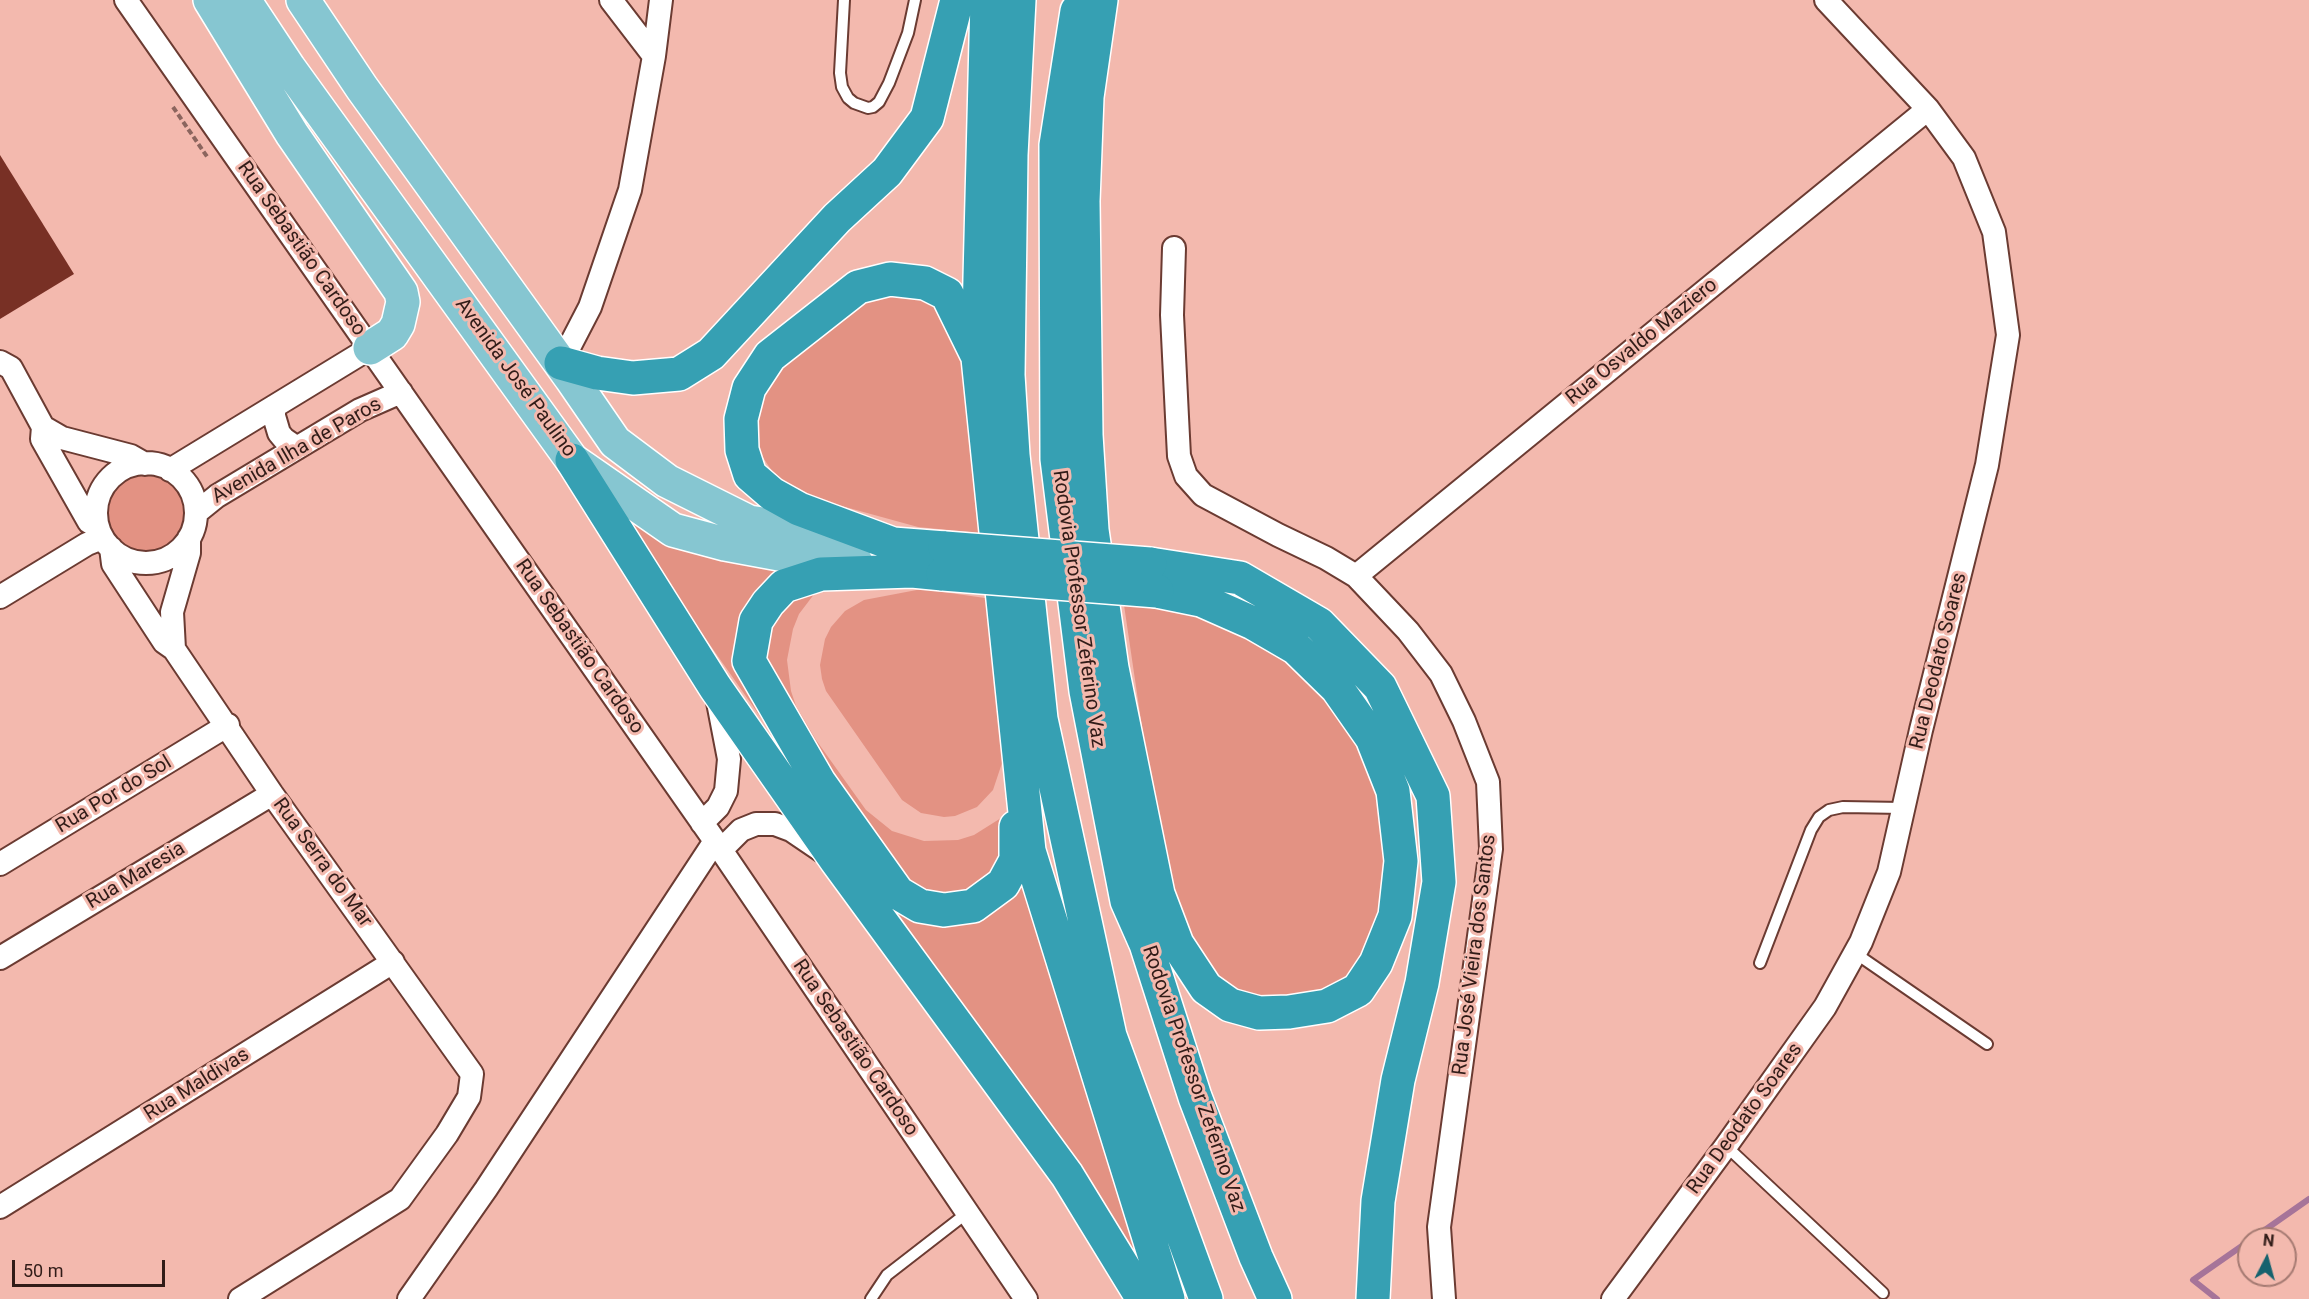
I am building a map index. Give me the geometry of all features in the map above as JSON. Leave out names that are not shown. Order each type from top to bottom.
[{"type":"highway","points":[[561,363],[597,373],[633,378],[679,374],[711,354],[837,219],[887,172],[927,118],[957,0]]},
{"type":"highway","points":[[987,0],[978,358],[1029,851],[1168,1299]]},
{"type":"highway","points":[[1019,0],[1011,155],[1008,375],[1012,455],[1041,719],[1110,1036],[1206,1299]]},
{"type":"highway","name":"Rodovia Professor Zeferino Vaz","points":[[1078,0],[1056,145],[1057,447],[1086,691],[1127,901],[1146,944],[1195,1097],[1256,1257],[1275,1299]]},
{"type":"highway","points":[[1101,0],[1087,97],[1083,201],[1086,435],[1092,530],[1112,668],[1158,894],[1177,944],[1206,988],[1230,1005],[1259,1013],[1289,1012],[1327,1006],[1358,990],[1376,963],[1395,916],[1401,861],[1393,791],[1372,738],[1337,688],[1296,648],[1253,623],[1154,578]]},
{"type":"highway","points":[[934,564],[893,544],[799,508],[772,494],[750,475],[742,450],[741,419],[749,388],[770,356],[858,287],[890,279],[925,283],[947,294],[978,358]]},
{"type":"highway","points":[[572,460],[715,687],[836,860],[1068,1175],[1143,1299]]},
{"type":"highway","points":[[1018,745],[1014,761],[1016,860],[1003,884],[973,906],[944,910],[920,906],[898,893],[819,782],[749,661],[756,621],[768,603],[784,586],[820,574],[934,564],[1154,578],[1240,578],[1319,624],[1380,687],[1433,796],[1439,882],[1422,983],[1398,1080],[1380,1190],[1373,1299]]},
{"type":"main road","points":[[210,0],[292,134],[401,292],[403,302],[398,324],[392,334],[370,348]]},
{"type":"main road","points":[[222,0],[289,68]]},
{"type":"main road","name":"Avenida José Paulino","points":[[244,0],[289,68],[572,460],[673,530],[725,544],[790,556],[934,564]]},
{"type":"main road","points":[[303,0],[362,88],[561,363],[615,442],[667,481],[749,522],[893,544]]},
{"type":"main road","points":[[317,0],[333,44]]},
{"type":"street","name":"Rua Sebastião Cardoso","points":[[126,0],[712,838],[1026,1299]]},
{"type":"street","points":[[611,0],[654,56]]},
{"type":"street","points":[[561,363],[590,307],[630,190],[654,56],[661,0]]},
{"type":"street","name":"Rua Deodato Soares","points":[[1613,1299],[1825,1007],[1855,953],[1889,872],[1921,730],[1987,465],[2008,335],[1994,232],[1964,158],[1928,109],[1826,0]]},
{"type":"street","name":"Rua Osvaldo Maziero","points":[[1356,576],[1928,109]]},
{"type":"street","name":"Rua José Vieira dos Santos","points":[[1174,248],[1172,315],[1179,456],[1186,476],[1203,495],[1326,558],[1356,576],[1408,631],[1441,674],[1464,721],[1488,782],[1491,849],[1439,1227],[1444,1299]]},
{"type":"street","points":[[170,470],[370,348]]},
{"type":"street","name":"Rua Serra do Mar","points":[[0,362],[11,368],[43,427],[42,440],[89,522],[103,538],[113,564],[164,642],[174,649],[273,794],[472,1074],[469,1096],[447,1134],[400,1199],[240,1299]]},
{"type":"street","name":"Avenida Ilha de Paros","points":[[196,513],[217,496],[360,410],[401,392]]},
{"type":"street","points":[[274,407],[279,433],[297,448]]},
{"type":"street","points":[[43,427],[62,438],[131,456],[145,464]]},
{"type":"street","points":[[174,649],[172,612],[189,553],[189,538],[196,513],[194,500],[189,488],[170,470],[158,465],[132,465],[120,470],[110,478],[97,501],[96,513],[103,538],[121,556],[146,563],[171,556],[189,538]]},
{"type":"street","points":[[0,597],[87,544],[103,538]]},
{"type":"street","points":[[409,1299],[486,1190],[712,838],[718,807],[726,791],[729,759],[715,687]]},
{"type":"street","name":"Rua Por do Sol","points":[[0,864],[228,725]]},
{"type":"street","name":"Rua Maresia","points":[[0,958],[273,794]]},
{"type":"street","points":[[712,838],[756,824],[775,824],[790,830],[836,860]]},
{"type":"street","name":"Rua Maldivas","points":[[0,1208],[393,962]]},
{"type":"lane","points":[[844,0],[840,73],[842,87],[854,103],[868,108],[879,102],[889,83],[908,33],[915,0]]},
{"type":"lane","points":[[1760,963],[1811,830],[1819,817],[1829,810],[1843,807],[1903,808]]},
{"type":"lane","points":[[1855,953],[1987,1044]]},
{"type":"lane","points":[[1726,1146],[1883,1293]]},
{"type":"lane","points":[[871,1299],[887,1275],[967,1214]]},
{"type":"shaded area","points":[[897,295],[928,302],[941,308],[962,328],[990,534],[918,527],[798,494],[776,477],[760,453],[754,426],[763,385],[852,306],[881,296]]},
{"type":"shaded area","points":[[146,474],[161,477],[178,491],[185,513],[182,528],[168,545],[146,552],[131,549],[114,535],[107,513],[110,498],[124,481]]},
{"type":"shaded area","points":[[612,505],[760,559],[818,589],[799,614],[793,629],[787,660],[791,691],[796,706],[816,740],[866,810],[892,831],[924,841],[958,840],[974,835],[1001,818],[1012,806],[1027,777],[1093,1034],[1162,1229],[1192,1299],[1164,1299],[1035,1109]]},
{"type":"shaded area","points":[[922,589],[992,599],[1011,736],[993,790],[977,807],[955,816],[944,817],[921,813],[902,800],[826,691],[822,679],[820,665],[825,639],[831,627],[845,611],[864,600]]},
{"type":"shaded area","points":[[1124,605],[1179,608],[1283,652],[1343,714],[1379,793],[1388,845],[1382,918],[1353,971],[1324,991],[1306,997],[1255,998],[1224,985],[1188,951],[1153,802]]},
{"type":"building","points":[[0,155],[74,274],[0,319]]},
{"type":"waterway","points":[[2269,1227],[2309,1199]]},
{"type":"waterway","points":[[2217,1299],[2193,1280],[2237,1249]]}]
